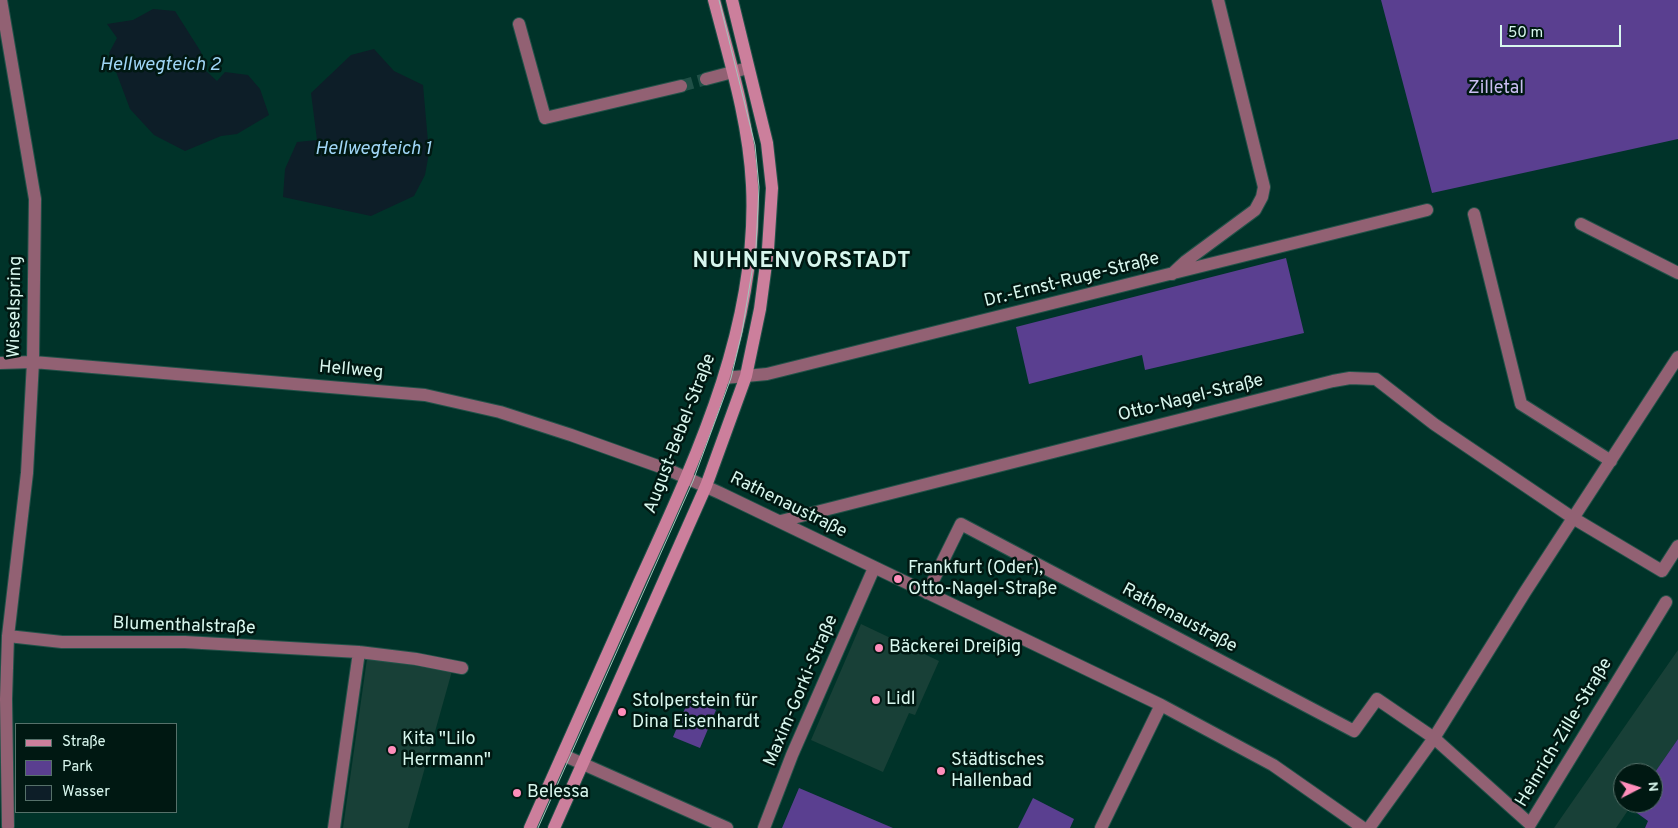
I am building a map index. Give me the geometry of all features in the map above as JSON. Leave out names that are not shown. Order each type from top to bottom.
[{"type":"street","name":"Wieselspring","points":[[1,0],[35,199],[33,362],[27,473],[6,603],[8,636],[6,699],[8,826]]},
{"type":"street","name":"August-Bebel-Straße","points":[[530,828],[687,478],[724,378],[742,305],[751,246],[752,187],[749,146],[714,0]]},
{"type":"street","points":[[554,828],[706,486],[746,376],[760,309],[768,249],[772,188],[767,143],[732,0]]},
{"type":"street","points":[[1172,274],[1186,261],[1255,210],[1264,187],[1218,0]]},
{"type":"street","points":[[519,24],[545,118],[681,86]]},
{"type":"street","points":[[706,79],[748,68]]},
{"type":"street","name":"Dr.-Ernst-Ruge-Straße","points":[[724,378],[767,374],[1427,210]]},
{"type":"street","points":[[1474,214],[1521,404],[1611,461]]},
{"type":"street","points":[[1581,224],[1678,273]]},
{"type":"street","points":[[1369,828],[1434,738],[1573,518],[1674,370],[1678,357]]},
{"type":"street","name":"Hellweg","points":[[0,363],[33,362],[425,395],[524,419],[687,478]]},
{"type":"street","name":"Otto-Nagel-Straße","points":[[782,521],[1350,378],[1376,379],[1434,424],[1573,518]]},
{"type":"street","name":"Rathenaustraße","points":[[687,478],[782,521],[874,568],[1160,705],[1273,765],[1362,828]]},
{"type":"street","points":[[1573,518],[1662,571],[1678,546]]},
{"type":"street","name":"Rathenaustraße","points":[[927,593],[961,524],[1354,731],[1377,700],[1434,738]]},
{"type":"street","name":"Maxim-Gorki-Straße","points":[[764,828],[792,755],[874,568]]},
{"type":"street","name":"Heinrich-Zille-Straße","points":[[1434,738],[1530,824],[1666,602]]},
{"type":"street","name":"Blumenthalstraße","points":[[8,636],[62,642],[184,642],[359,652],[416,659],[462,668]]},
{"type":"street","points":[[334,828],[359,652]]},
{"type":"street","points":[[1102,828],[1160,705]]},
{"type":"street","points":[[562,755],[727,828]]},
{"type":"shaded area","name":"Lidl","points":[[861,624],[939,661],[915,715],[909,713],[883,772],[811,740]]},
{"type":"shaded area","points":[[1678,650],[1678,739],[1661,763],[1613,763],[1613,813],[1626,813],[1616,828],[1554,828]]},
{"type":"shaded area","name":"Kita \"Lilo Herrmann\"","points":[[367,659],[452,671],[408,828],[343,828]]},
{"type":"green space","name":"Zilletal","points":[[1381,0],[1678,0],[1678,139],[1432,193]]},
{"type":"green space","points":[[1286,258],[1304,333],[1145,370],[1142,355],[1029,384],[1016,327]]},
{"type":"green space","points":[[689,699],[716,710],[700,748],[673,737]]},
{"type":"green space","points":[[1678,739],[1678,828],[1645,828],[1648,821],[1637,813],[1663,813],[1663,763],[1661,763]]},
{"type":"green space","points":[[799,788],[893,828],[782,828]]},
{"type":"green space","points":[[1033,798],[1074,819],[1070,828],[1018,828]]},
{"type":"water","name":"Hellwegteich 2","points":[[153,9],[175,11],[201,52],[203,68],[217,81],[225,72],[248,75],[260,89],[269,115],[237,134],[221,136],[185,151],[154,135],[130,109],[109,53],[117,38],[107,24],[133,20]]},
{"type":"water","name":"Hellwegteich 1","points":[[374,49],[394,71],[423,85],[429,153],[425,175],[414,196],[371,216],[283,197],[285,169],[297,142],[317,140],[311,93],[351,55]]},
{"type":"tunnel","points":[[681,86],[706,79]]},
{"type":"tram line","points":[[538,828],[693,481],[731,378],[742,332],[756,247],[759,187],[755,145],[719,0]]},
{"type":"place","name":"Frankfurt (Oder), Otto-Nagel-Straße","points":[[898,579]]},
{"type":"place","name":"Bäckerei Dreißig","points":[[879,648]]},
{"type":"place","name":"Lidl","points":[[876,700]]},
{"type":"place","name":"Stolperstein für Dina Eisenhardt","points":[[622,712]]},
{"type":"place","name":"Kita \"Lilo Herrmann\"","points":[[392,750]]},
{"type":"place","name":"Städtisches Hallenbad","points":[[941,771]]},
{"type":"place","name":"Belessa","points":[[517,793]]},
{"type":"district","name":"NUHNENVORSTADT","points":[[802,263]]}]
